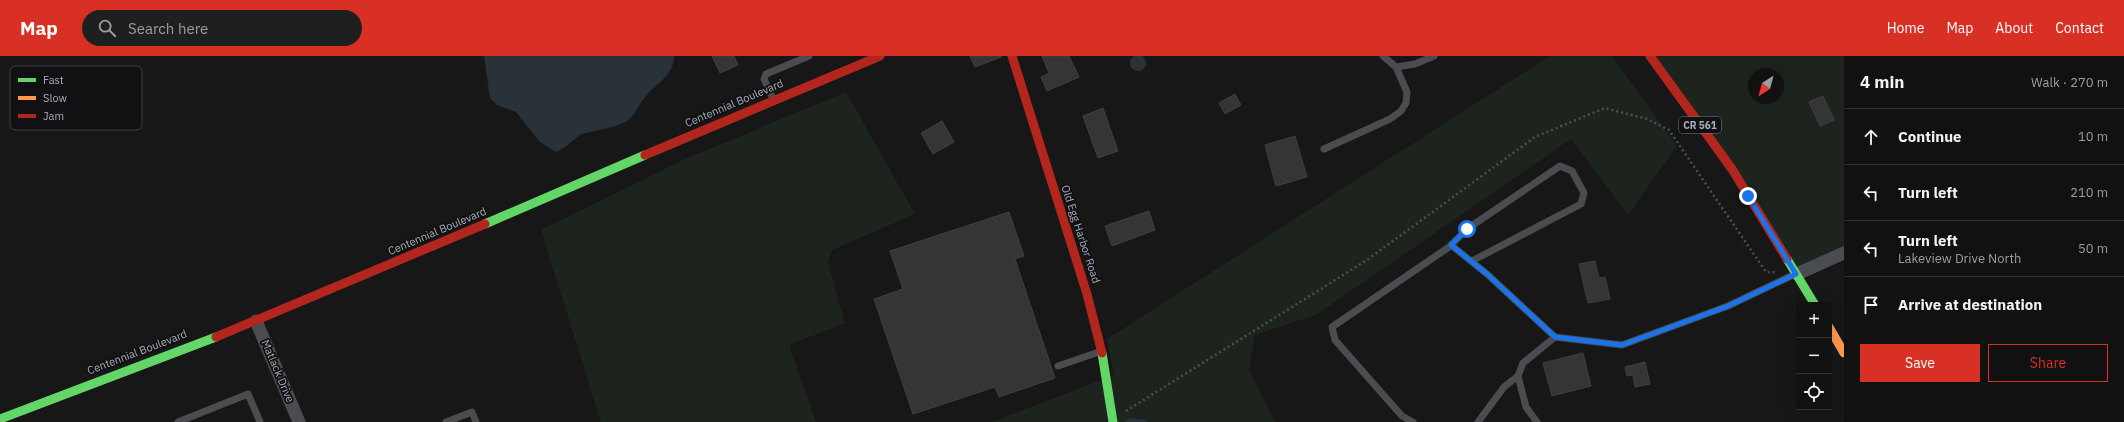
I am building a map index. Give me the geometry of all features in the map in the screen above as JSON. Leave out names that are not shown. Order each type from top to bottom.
[{"type":"main road","name":"Centennial Boulevard","points":[[0,419],[75,389],[256,321],[520,209],[773,99],[857,60],[880,56]]},
{"type":"main road","name":"Old Egg Harbor Road","points":[[1012,56],[1088,294],[1102,351],[1114,422]]},
{"type":"main road","name":"CR 561","points":[[1650,56],[1732,169],[1814,302]]},
{"type":"main road","points":[[1832,332],[1844,353]]},
{"type":"street","points":[[1796,274],[1844,253]]},
{"type":"street","name":"Matlack Drive","points":[[256,321],[299,422]]},
{"type":"lane","points":[[773,99],[764,79],[766,74],[809,56]]},
{"type":"lane","points":[[1324,149],[1390,119],[1401,111],[1406,103],[1408,92],[1396,67],[1382,56]]},
{"type":"lane","points":[[1396,67],[1415,64],[1434,56]]},
{"type":"lane","points":[[1413,422],[1402,416],[1335,340],[1332,327],[1451,245],[1467,229],[1560,166],[1572,171],[1584,193],[1582,204],[1472,261]]},
{"type":"lane","points":[[1451,245],[1472,261],[1539,319],[1555,337],[1622,345],[1728,306],[1796,274]]},
{"type":"lane","points":[[1478,422],[1504,387],[1518,376],[1523,363],[1555,337]]},
{"type":"lane","points":[[1058,366],[1102,351]]},
{"type":"lane","points":[[1518,376],[1526,407],[1537,422]]},
{"type":"lane","points":[[178,422],[248,394],[260,422]]},
{"type":"lane","points":[[446,422],[472,412],[476,422]]},
{"type":"shaded area","points":[[1138,55],[1145,60],[1146,63],[1141,70],[1138,71],[1131,66],[1130,63],[1135,56]]},
{"type":"shaded area","points":[[484,56],[674,56],[671,68],[665,78],[651,90],[631,117],[623,123],[613,127],[582,134],[564,148],[556,152],[540,142],[516,112],[497,105],[490,98]]},
{"type":"shaded area","points":[[1550,56],[1612,56],[1677,146],[1628,215],[1571,139],[1316,315],[1255,335],[1249,370],[1275,422],[992,422],[1114,375],[1107,339]]},
{"type":"shaded area","points":[[1648,56],[1844,56],[1844,253],[1797,274]]},
{"type":"shaded area","points":[[846,92],[915,214],[832,250],[828,263],[845,323],[789,345],[816,422],[601,422],[541,230],[683,160]]},
{"type":"building","points":[[712,56],[734,56],[738,65],[720,73]]},
{"type":"building","points":[[970,56],[1001,56],[1001,57],[975,67]]},
{"type":"building","points":[[1042,56],[1069,56],[1079,77],[1047,91],[1041,77],[1049,73]]},
{"type":"building","points":[[1235,94],[1241,105],[1225,114],[1219,103]]},
{"type":"building","points":[[1823,96],[1834,120],[1820,126],[1809,102]]},
{"type":"building","points":[[1103,108],[1118,151],[1098,158],[1083,116]]},
{"type":"building","points":[[942,121],[954,142],[933,154],[921,133]]},
{"type":"building","points":[[1295,136],[1307,177],[1276,186],[1265,145]]},
{"type":"building","points":[[1149,211],[1155,230],[1112,246],[1105,226]]},
{"type":"building","points":[[1009,212],[1024,256],[1015,259],[1055,378],[999,397],[995,387],[913,414],[874,299],[903,289],[890,251]]},
{"type":"building","points":[[1595,261],[1599,278],[1605,277],[1610,299],[1588,303],[1579,264]]},
{"type":"building","points":[[1583,353],[1591,386],[1552,396],[1543,363]]},
{"type":"building","points":[[1645,362],[1650,384],[1635,387],[1633,375],[1627,376],[1625,367]]},
{"type":"waterway","points":[[1127,422],[1130,420],[1145,422]]},
{"type":"traffic: fast","points":[[485,224],[645,155]]},
{"type":"traffic: fast","points":[[1787,259],[1813,302]]},
{"type":"traffic: fast","points":[[0,419],[216,337]]},
{"type":"traffic: fast","points":[[1102,353],[1113,422]]},
{"type":"traffic: slow","points":[[1832,332],[1844,353]]},
{"type":"traffic: jam","points":[[645,155],[880,56]]},
{"type":"traffic: jam","points":[[1012,56],[1087,294],[1102,353]]},
{"type":"traffic: jam","points":[[1650,56],[1732,169],[1787,259]]},
{"type":"traffic: jam","points":[[216,337],[485,224]]},
{"type":"route","points":[[1467,229],[1451,245],[1539,319],[1555,337],[1622,345],[1728,306],[1796,274],[1748,196]]}]
